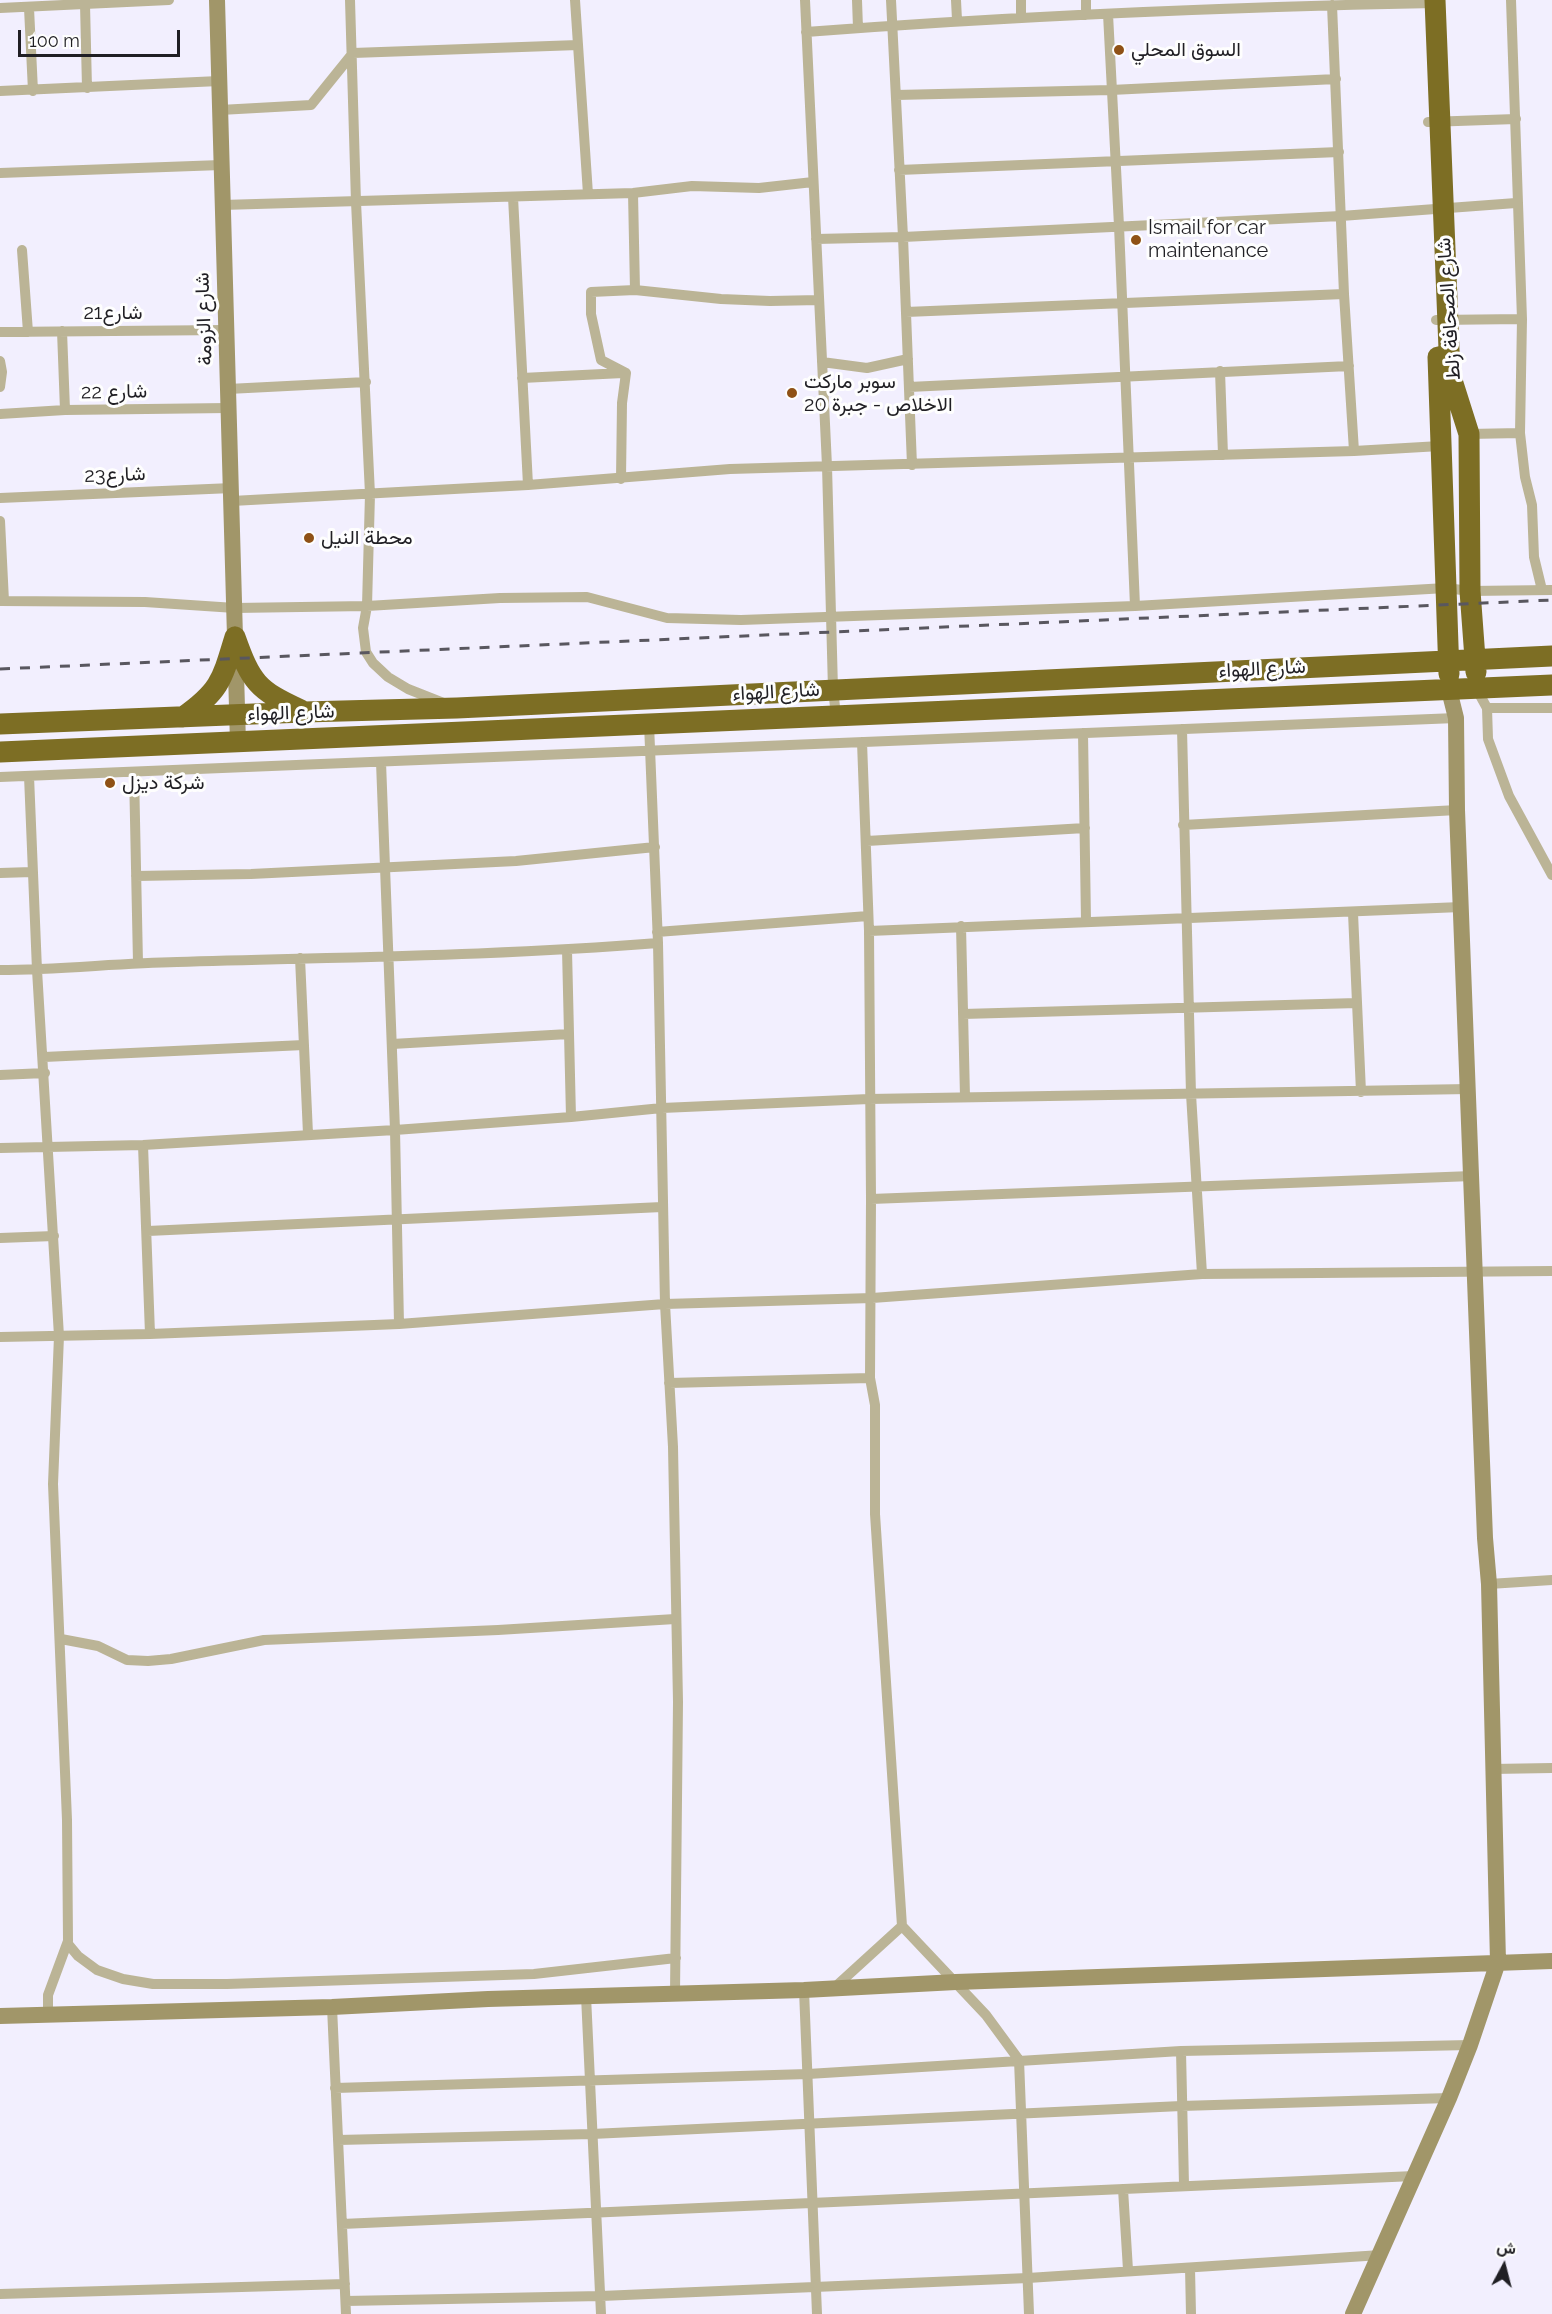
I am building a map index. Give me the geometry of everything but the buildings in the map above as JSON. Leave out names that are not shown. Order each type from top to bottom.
[{"type":"highway","name":"شارع الصحافة زلط","points":[[1424,2],[1434,122],[1442,320],[1440,446],[1449,690]]},
{"type":"highway","name":"شارع الصحافة زلط","points":[[1442,320],[1450,374],[1469,434],[1470,591],[1476,688]]},
{"type":"highway","points":[[235,637],[257,684],[275,699],[304,712]]},
{"type":"highway","points":[[183,717],[204,702],[216,688],[224,672],[235,637]]},
{"type":"highway","name":"شارع الهواء","points":[[0,724],[457,708],[1552,656]]},
{"type":"highway","name":"شارع الهواء","points":[[0,752],[1552,685]]},
{"type":"street","points":[[0,8],[169,0]]},
{"type":"street","name":"شارع الزومة","points":[[217,0],[238,743]]},
{"type":"street","points":[[350,0],[356,202],[370,494],[367,606],[363,628],[366,652],[373,663],[388,677],[408,689],[457,708]]},
{"type":"street","points":[[575,0],[588,194]]},
{"type":"street","points":[[805,0],[827,466],[833,689],[836,716]]},
{"type":"street","points":[[857,0],[858,28]]},
{"type":"street","points":[[891,0],[912,465]]},
{"type":"street","points":[[956,0],[957,20]]},
{"type":"street","points":[[1021,0],[1022,17]]},
{"type":"street","points":[[1086,0],[1086,15]]},
{"type":"street","points":[[1153,0],[1154,12]]},
{"type":"street","points":[[0,521],[2,601],[145,602],[234,608],[367,606],[488,598],[586,597],[668,618],[741,620],[1135,606],[1446,588],[1470,591],[1547,590],[1534,557],[1532,505],[1525,477],[1520,434],[1522,319],[1510,0]]},
{"type":"street","points":[[806,32],[957,20],[1154,12],[1215,4],[1332,5],[1424,2]]},
{"type":"street","points":[[85,4],[87,88]]},
{"type":"street","points":[[1332,5],[1344,294],[1354,451]]},
{"type":"street","points":[[29,8],[33,91]]},
{"type":"street","points":[[1108,14],[1135,606]]},
{"type":"street","points":[[220,110],[311,105],[353,53],[578,45]]},
{"type":"street","points":[[896,95],[1111,90],[1336,79]]},
{"type":"street","points":[[0,91],[219,81]]},
{"type":"street","points":[[1434,122],[1516,119]]},
{"type":"street","points":[[899,170],[1339,152]]},
{"type":"street","points":[[0,173],[221,165]]},
{"type":"street","points":[[222,205],[633,193],[692,186],[759,188],[813,182]]},
{"type":"street","points":[[633,193],[635,290]]},
{"type":"street","points":[[513,197],[528,485]]},
{"type":"street","points":[[816,239],[903,237],[1341,216],[1516,203]]},
{"type":"street","points":[[22,250],[28,332]]},
{"type":"street","points":[[626,373],[601,360],[591,314],[591,292],[635,290],[721,299],[819,300]]},
{"type":"street","points":[[906,312],[1344,294]]},
{"type":"street","points":[[1442,320],[1522,319]]},
{"type":"street","name":"شارع21","points":[[0,332],[226,330]]},
{"type":"street","points":[[62,331],[65,410]]},
{"type":"street","points":[[822,362],[867,368],[908,359]]},
{"type":"street","points":[[0,361],[2,372],[0,387]]},
{"type":"street","points":[[909,387],[1348,366]]},
{"type":"street","points":[[1220,371],[1223,454]]},
{"type":"street","points":[[522,378],[626,373]]},
{"type":"street","points":[[621,479],[622,403],[626,373]]},
{"type":"street","points":[[228,389],[366,382]]},
{"type":"street","name":"شارع 22","points":[[0,414],[65,410],[228,408]]},
{"type":"street","points":[[1469,434],[1520,434]]},
{"type":"street","name":"شارع23","points":[[0,498],[370,494],[621,479],[730,469],[1354,451],[1440,446]]},
{"type":"street","points":[[1476,688],[1487,708],[1488,739],[1509,796],[1552,875]]},
{"type":"street","points":[[1353,2314],[1449,2098],[1498,1962],[1489,1584],[1474,1271],[1457,810],[1456,718],[1449,690]]},
{"type":"street","points":[[1487,708],[1552,708]]},
{"type":"street","points":[[0,777],[1456,718]]},
{"type":"street","points":[[650,724],[662,1108],[665,1305],[673,1447],[678,1702],[675,1994]]},
{"type":"street","points":[[1182,729],[1191,1094],[1202,1274]]},
{"type":"street","points":[[1083,733],[1086,921]]},
{"type":"street","points":[[862,742],[869,931],[872,1298],[870,1378],[875,1405],[875,1514],[902,1926],[986,2015],[1019,2060],[1029,2314]]},
{"type":"street","points":[[381,762],[398,1220],[399,1324]]},
{"type":"street","points":[[134,772],[138,963]]},
{"type":"street","points":[[29,776],[37,970],[45,1073],[59,1336],[53,1484],[66,1775],[68,1944],[48,1995],[48,2014]]},
{"type":"street","points":[[1183,825],[1457,810]]},
{"type":"street","points":[[867,841],[1085,828]]},
{"type":"street","points":[[136,876],[386,868],[516,861],[655,847]]},
{"type":"street","points":[[0,873],[32,872]]},
{"type":"street","points":[[869,931],[1461,908]]},
{"type":"street","points":[[1353,913],[1360,1092]]},
{"type":"street","points":[[0,970],[37,970],[138,963],[567,950],[657,937],[868,916]]},
{"type":"street","points":[[961,926],[965,1097]]},
{"type":"street","points":[[567,950],[572,1117]]},
{"type":"street","points":[[300,958],[308,1134]]},
{"type":"street","points":[[963,1014],[1357,1003]]},
{"type":"street","points":[[392,1044],[569,1034]]},
{"type":"street","points":[[44,1057],[304,1046]]},
{"type":"street","points":[[0,1075],[45,1073]]},
{"type":"street","points":[[0,1148],[143,1145],[395,1130],[662,1108],[869,1099],[1469,1089]]},
{"type":"street","points":[[143,1145],[148,1231],[150,1334]]},
{"type":"street","points":[[871,1199],[1472,1176]]},
{"type":"street","points":[[148,1231],[662,1207]]},
{"type":"street","points":[[0,1238],[54,1236]]},
{"type":"street","points":[[0,1337],[150,1334],[399,1324],[665,1305],[872,1298],[1202,1274],[1552,1271]]},
{"type":"street","points":[[669,1383],[870,1378]]},
{"type":"street","points":[[1489,1584],[1552,1580]]},
{"type":"street","points":[[61,1639],[98,1646],[127,1660],[148,1661],[171,1659],[264,1640],[498,1630],[675,1619]]},
{"type":"street","points":[[1492,1769],[1552,1768]]},
{"type":"street","points":[[834,1988],[902,1926]]},
{"type":"street","points":[[68,1944],[78,1956],[97,1970],[123,1979],[153,1984],[226,1984],[534,1974],[676,1958]]},
{"type":"street","points":[[0,2016],[332,2007],[488,1998],[804,1990],[956,1982],[1552,1961]]},
{"type":"street","points":[[804,1990],[817,2314]]},
{"type":"street","points":[[586,1996],[601,2314]]},
{"type":"street","points":[[332,2007],[346,2314]]},
{"type":"street","points":[[335,2088],[808,2074],[1181,2051],[1470,2045]]},
{"type":"street","points":[[1181,2051],[1184,2185]]},
{"type":"street","points":[[338,2140],[592,2134],[1181,2106],[1449,2098]]},
{"type":"street","points":[[342,2224],[1414,2176]]},
{"type":"street","points":[[1123,2189],[1128,2270]]},
{"type":"street","points":[[346,2301],[601,2296],[1028,2278],[1381,2255]]},
{"type":"street","points":[[1190,2268],[1191,2314]]},
{"type":"street","points":[[0,2294],[345,2284]]},
{"type":"railway","points":[[0,669],[1552,600]]},
{"type":"place","name":"السوق المحلي","points":[[1119,50]]},
{"type":"place","name":"Ismail for car maintenance","points":[[1136,240]]},
{"type":"place","name":"سوبر ماركت الاخلاص - جبرة 20","points":[[792,393]]},
{"type":"place","name":"محطة النيل","points":[[309,538]]},
{"type":"place","name":"شركة ديزل","points":[[110,783]]}]
